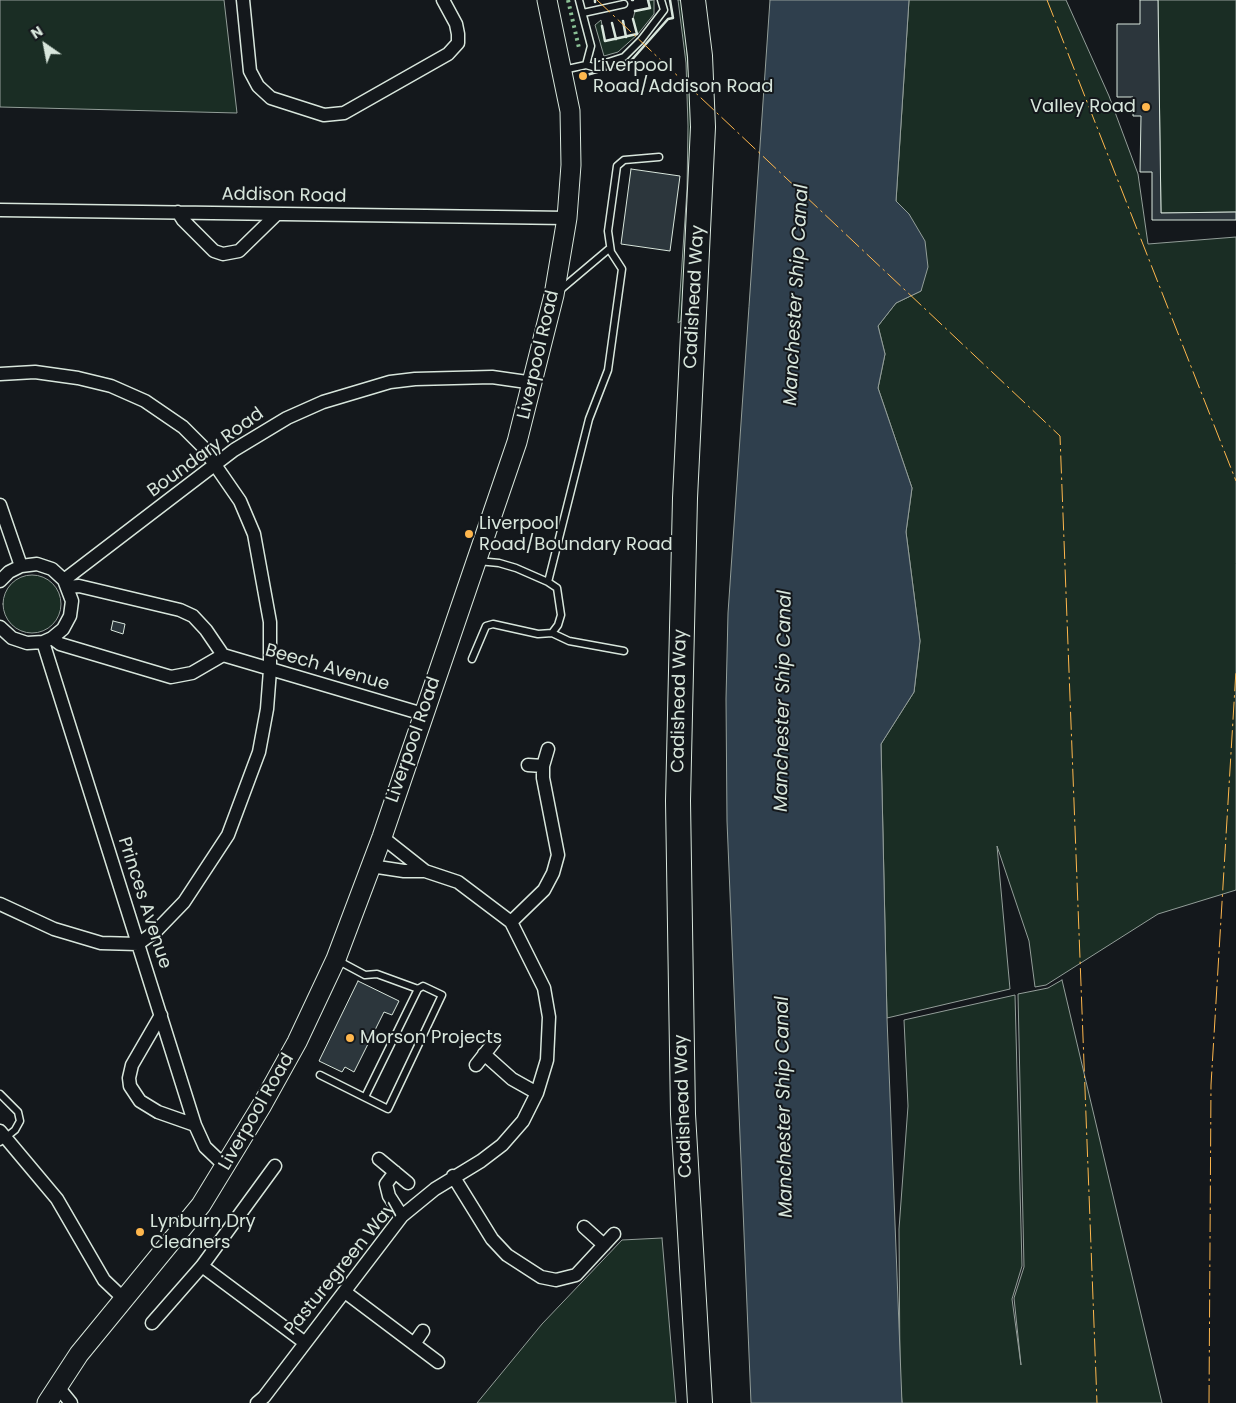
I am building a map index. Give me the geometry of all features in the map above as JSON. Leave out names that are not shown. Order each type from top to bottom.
[{"type":"highway","name":"Cadishead Way","points":[[693,0],[700,56],[703,127],[685,498],[678,801],[683,1114],[700,1403]]},
{"type":"main road","name":"Liverpool Road","points":[[47,1403],[78,1354],[201,1205],[226,1167],[297,1042],[336,959],[382,837],[517,442],[534,383],[554,295],[566,218],[571,164],[570,111],[547,0]]},
{"type":"street","points":[[242,0],[250,70],[258,86],[271,98],[324,115],[344,113],[448,54],[458,43],[458,34],[456,24],[443,0]]},
{"type":"street","name":"Addison Road","points":[[0,210],[566,218]]},
{"type":"street","points":[[178,212],[183,220],[214,251],[223,254],[239,251],[277,214]]},
{"type":"street","points":[[0,374],[35,372],[78,378],[111,386],[145,401],[183,427],[216,464],[240,501],[254,534],[270,622],[270,670],[267,710],[259,752],[228,835],[184,902],[156,931],[138,944],[101,943],[54,930],[0,904]]},
{"type":"street","name":"Boundary Road","points":[[66,583],[234,450],[287,418],[323,402],[390,382],[460,377],[492,377],[534,383]]},
{"type":"street","points":[[0,505],[21,566]]},
{"type":"street","points":[[0,581],[9,572],[21,566],[37,564],[52,569],[66,583],[72,601],[70,616],[63,629],[47,640]]},
{"type":"street","points":[[0,627],[12,638],[27,643],[47,640],[171,677],[192,673],[223,655],[206,630],[193,616],[180,610],[66,583]]},
{"type":"street","name":"Princes Avenue","points":[[47,640],[138,944],[195,1125],[205,1147],[226,1167]]},
{"type":"street","name":"Beech Avenue","points":[[223,655],[423,714]]},
{"type":"street","points":[[511,922],[544,890],[553,874],[558,855],[543,778],[543,766],[548,750]]},
{"type":"street","points":[[528,766],[543,766]]},
{"type":"street","name":"Pasturegreen Way","points":[[264,1401],[304,1342],[345,1292],[402,1216],[453,1176],[480,1161],[502,1145],[523,1121],[537,1093],[547,1060],[549,1017],[544,988],[511,922],[458,882],[425,870],[382,837]]},
{"type":"street","name":"Pasturegreen Way","points":[[371,866],[404,871],[425,870]]},
{"type":"street","points":[[161,1015],[132,1065],[129,1078],[130,1086],[140,1101],[158,1112],[195,1125]]},
{"type":"street","points":[[476,1065],[494,1042]]},
{"type":"street","points":[[484,1054],[512,1078],[537,1093]]},
{"type":"street","points":[[2,1137],[57,1199],[104,1280],[124,1299]]},
{"type":"street","points":[[379,1159],[408,1183]]},
{"type":"street","points":[[152,1323],[202,1266],[275,1166]]},
{"type":"street","points":[[395,1172],[386,1184],[389,1196],[402,1216]]},
{"type":"street","points":[[453,1176],[492,1239],[507,1255],[540,1276],[558,1284],[576,1275],[614,1234]]},
{"type":"street","points":[[584,1227],[604,1245]]},
{"type":"street","points":[[202,1266],[304,1342]]},
{"type":"street","points":[[345,1292],[438,1362]]},
{"type":"street","points":[[414,1344],[423,1331]]},
{"type":"street","points":[[58,1387],[71,1403]]},
{"type":"lane","points":[[579,0],[591,46],[586,65]]},
{"type":"lane","points":[[562,71],[586,65],[594,67],[624,56],[657,21],[664,10],[662,0]]},
{"type":"lane","points":[[583,13],[624,4]]},
{"type":"lane","points":[[548,582],[589,419],[608,370],[622,269],[610,248],[608,231],[618,166],[624,160],[659,157]]},
{"type":"lane","points":[[554,295],[610,248]]},
{"type":"lane","points":[[476,561],[508,565],[548,582],[556,588],[561,615],[558,625],[552,633]]},
{"type":"lane","points":[[472,659],[486,626],[493,624],[538,634],[552,633],[569,641],[624,650]]},
{"type":"lane","points":[[336,959],[365,974],[377,974],[418,989]]},
{"type":"lane","points":[[320,1075],[388,1109],[442,995],[424,986],[418,989],[365,1097]]},
{"type":"lane","points":[[0,1094],[20,1116],[19,1125],[2,1137]]},
{"type":"green space","points":[[0,0],[224,0],[237,113],[0,107]]},
{"type":"green space","points":[[654,0],[654,14],[638,34],[618,52],[604,56],[595,25],[601,20],[605,41],[637,34],[633,19],[635,11],[649,8],[648,1]]},
{"type":"green space","points":[[678,0],[682,0],[684,14],[691,105],[690,191],[681,321],[678,323],[687,189],[688,126],[686,63]]},
{"type":"green space","points":[[909,0],[1066,0],[1109,96],[1138,174],[1148,244],[1236,237],[1236,890],[1158,914],[1046,985],[1035,987],[1029,941],[997,846],[1010,989],[887,1018],[881,744],[914,692],[920,641],[906,532],[912,488],[878,388],[885,354],[878,326],[896,303],[921,291],[909,214],[896,201]]},
{"type":"green space","points":[[1158,0],[1236,0],[1236,212],[1161,213]]},
{"type":"green space","points":[[26,575],[38,575],[53,583],[61,598],[61,610],[53,625],[38,633],[26,633],[11,625],[3,610],[3,598],[11,583]]},
{"type":"green space","points":[[1062,980],[1162,1403],[902,1403],[900,1378],[899,1229],[908,1106],[904,1020],[1015,995],[1022,1266],[1012,1299],[1021,1365],[1014,1298],[1024,1267],[1018,994],[1048,988]]},
{"type":"green space","points":[[662,1238],[676,1403],[477,1403],[542,1324],[622,1240]]},
{"type":"water","name":"Manchester Ship Canal","points":[[770,0],[909,0],[896,201],[909,214],[925,241],[928,267],[921,291],[896,303],[878,326],[885,354],[878,388],[912,488],[906,532],[920,641],[914,692],[881,744],[887,1018],[902,1403],[751,1403],[727,821],[726,699],[728,613]]},
{"type":"building","name":"Valley Road","points":[[1140,0],[1158,0],[1161,213],[1236,212],[1236,220],[1152,220],[1152,172],[1140,172],[1141,116],[1133,116],[1133,97],[1117,97],[1117,24],[1140,24]]},
{"type":"building","points":[[631,169],[680,176],[670,251],[621,244]]},
{"type":"building","points":[[113,621],[125,624],[123,634],[111,630]]},
{"type":"building","name":"Morson Projects","points":[[358,981],[399,1001],[392,1015],[384,1012],[354,1072],[345,1067],[342,1072],[319,1061]]},
{"type":"hedge","points":[[568,0],[579,48]]},
{"type":"wall","points":[[635,11],[650,8],[648,0]]},
{"type":"wall","points":[[583,76],[629,63],[668,19],[673,18],[670,0]]},
{"type":"wall","points":[[602,26],[605,41],[637,34],[633,19]]},
{"type":"wall","points":[[623,21],[626,37]]},
{"type":"wall","points":[[612,23],[616,39]]},
{"type":"power","points":[[597,0],[1060,436],[1097,1403]]},
{"type":"power","points":[[1047,0],[1236,481]]},
{"type":"power","points":[[1209,1403],[1211,1085],[1236,670]]},
{"type":"place","name":"Liverpool Road/Addison Road","points":[[583,76]]},
{"type":"place","name":"Valley Road","points":[[1146,107]]},
{"type":"place","name":"Liverpool Road/Boundary Road","points":[[469,534]]},
{"type":"place","name":"Morson Projects","points":[[350,1038]]},
{"type":"place","name":"Lynburn Dry Cleaners","points":[[140,1232]]}]
